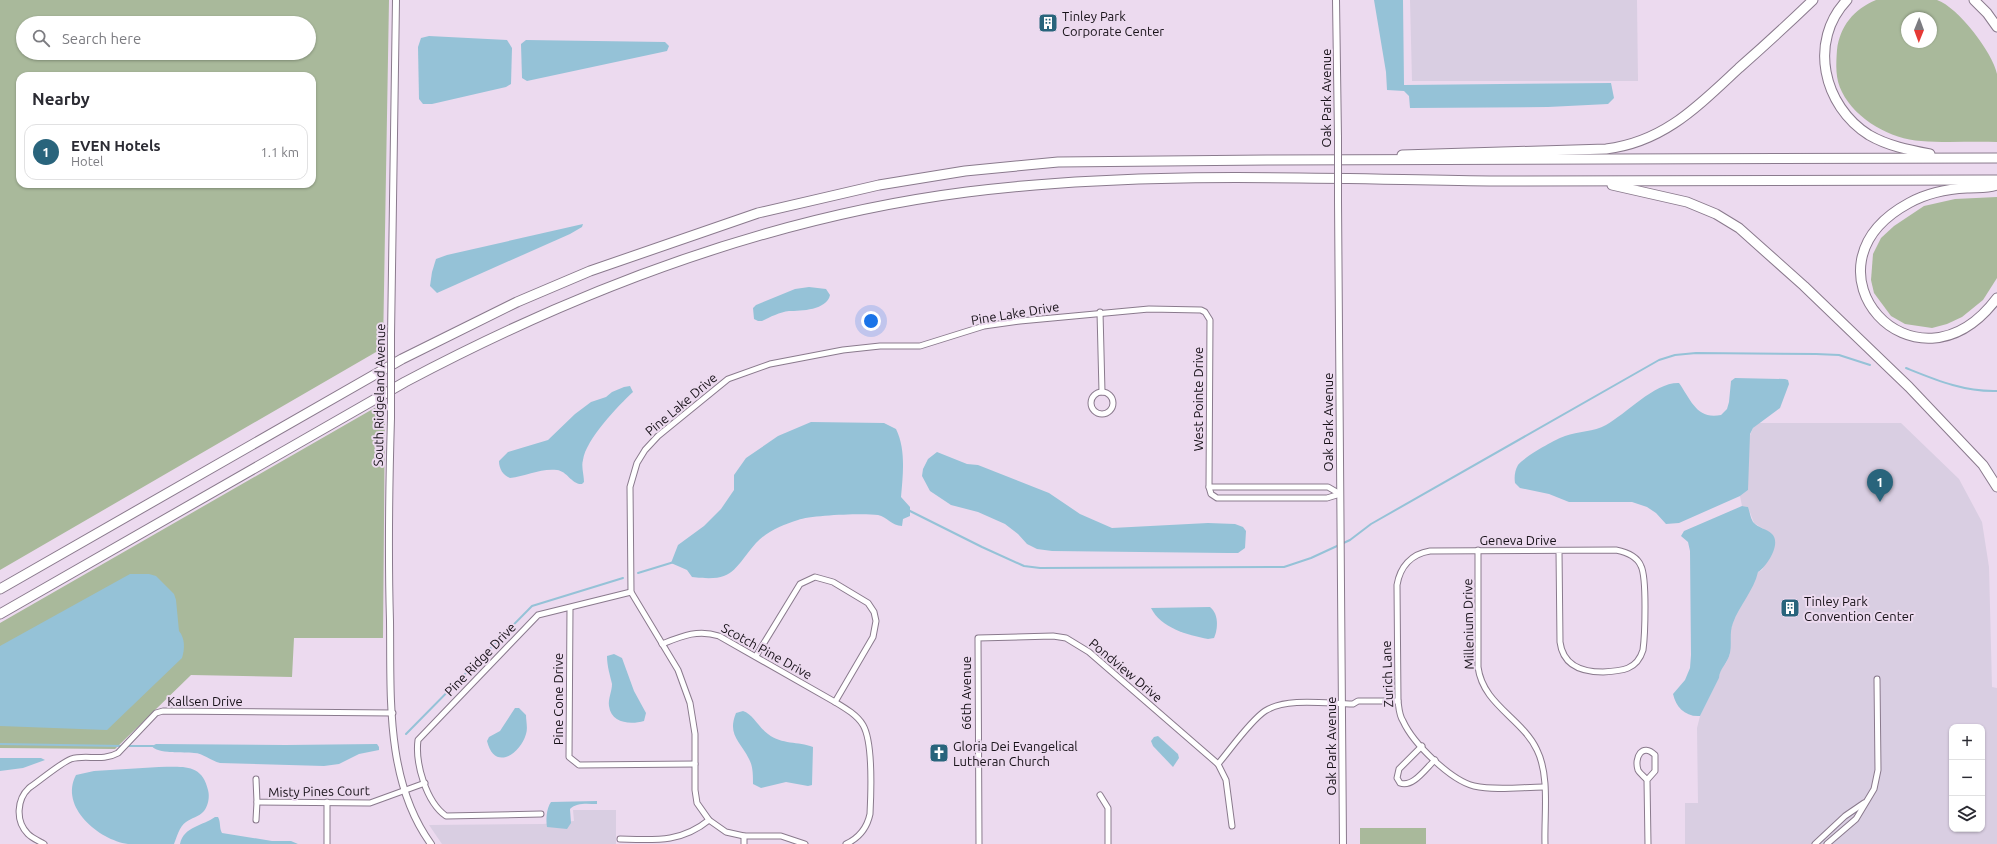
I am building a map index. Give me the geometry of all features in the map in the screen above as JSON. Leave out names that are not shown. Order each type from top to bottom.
[{"type":"highway","points":[[1351,160],[1418,153],[1606,149],[1636,143],[1652,137],[1680,120],[1814,0]]},
{"type":"highway","points":[[1847,0],[1836,14],[1829,30],[1824,57],[1827,79],[1832,94],[1841,108],[1861,129],[1881,141],[1901,148],[1949,158]]},
{"type":"highway","points":[[1974,0],[1997,27]]},
{"type":"highway","points":[[0,589],[395,363],[517,302],[590,271],[758,213],[879,185],[965,171],[1058,162],[1997,158]]},
{"type":"highway","points":[[0,614],[405,382],[455,355],[526,321],[597,291],[763,234],[884,206],[967,192],[1060,184],[1143,180],[1997,180]]},
{"type":"highway","points":[[1597,181],[1687,202],[1716,214],[1738,228],[1804,286],[1909,386],[1980,462],[1997,488]]},
{"type":"highway","points":[[1997,185],[1946,190],[1919,198],[1901,208],[1888,217],[1872,233],[1864,250],[1860,273],[1865,296],[1876,315],[1891,328],[1910,336],[1931,338],[1949,335],[1980,317],[1997,298]]},
{"type":"street","name":"South Ridgeland Avenue","points":[[396,0],[388,530],[393,713],[397,760],[404,790],[412,811],[431,844]]},
{"type":"street","name":"Oak Park Avenue","points":[[1336,0],[1342,844]]},
{"type":"street","name":"Pine Lake Drive","points":[[631,592],[630,487],[637,463],[645,450],[658,436],[728,379],[770,364],[843,350],[880,346],[920,346],[984,326],[1100,312],[1154,309],[1196,309],[1205,312]]},
{"type":"street","points":[[1100,312],[1102,392]]},
{"type":"street","name":"West Pointe Drive","points":[[1205,312],[1210,320],[1209,487]]},
{"type":"street","points":[[1102,392],[1111,396],[1113,405],[1108,412],[1101,413],[1094,409],[1092,403],[1096,394],[1102,392]]},
{"type":"street","points":[[1209,487],[1328,487],[1340,494],[1327,498],[1217,498],[1211,494],[1209,487]]},
{"type":"street","name":"Geneva Drive","points":[[1398,578],[1407,563],[1424,552],[1478,550],[1623,551],[1639,562],[1642,570],[1643,645],[1638,660],[1630,668],[1625,670],[1584,671],[1569,662],[1560,647],[1559,551]]},
{"type":"street","name":"Millenium Drive","points":[[1478,550],[1478,667],[1480,677],[1490,698],[1533,742],[1542,763],[1545,844]]},
{"type":"street","points":[[756,656],[800,584],[816,577],[833,582],[868,603],[874,612],[876,621],[873,637],[835,702]]},
{"type":"street","name":"Zurich Lane","points":[[1398,578],[1398,701],[1403,722],[1408,730],[1435,760],[1451,774],[1474,786],[1544,787]]},
{"type":"street","points":[[631,592],[678,670],[690,703],[695,734],[696,800],[702,812],[721,830],[744,836],[781,836],[805,844]]},
{"type":"street","name":"Pine Ridge Drive","points":[[541,814],[446,816],[436,809],[425,783],[416,755],[418,740],[538,615],[631,592]]},
{"type":"street","name":"Pine Cone Drive","points":[[570,608],[569,757],[579,765],[695,764]]},
{"type":"street","name":"Scotch Pine Drive","points":[[662,644],[684,635],[704,632],[719,636],[835,702],[851,712],[863,724],[869,744],[870,809],[868,820],[861,834],[846,844]]},
{"type":"street","name":"Pondview Drive","points":[[978,638],[1053,636],[1066,638],[1079,644],[1218,764]]},
{"type":"street","name":"66th Avenue","points":[[978,638],[979,844]]},
{"type":"street","points":[[1827,844],[1856,819],[1874,789],[1878,770],[1877,679]]},
{"type":"street","points":[[1232,826],[1226,780],[1218,764],[1260,716],[1274,706],[1286,704],[1353,704],[1358,701],[1398,701]]},
{"type":"street","name":"Kallsen Drive","points":[[44,844],[27,834],[21,821],[19,808],[23,794],[29,788],[71,759],[111,757],[122,749],[156,713],[163,711],[393,713]]},
{"type":"street","points":[[1422,746],[1399,769],[1397,776],[1398,781],[1404,785],[1410,784],[1435,760]]},
{"type":"street","points":[[1647,780],[1638,771],[1637,757],[1640,752],[1646,750],[1651,751],[1655,755],[1654,771],[1647,780],[1648,844]]},
{"type":"street","name":"Misty Pines Court","points":[[256,779],[256,820]]},
{"type":"street","points":[[404,790],[425,783]]},
{"type":"street","name":"Misty Pines Court","points":[[256,802],[370,803],[385,799],[404,790]]},
{"type":"street","points":[[1100,796],[1108,808],[1108,844]]},
{"type":"street","points":[[327,802],[327,844]]},
{"type":"street","points":[[1815,844],[1845,816],[1865,802]]},
{"type":"street","points":[[620,839],[672,839],[690,832],[709,820]]},
{"type":"street","points":[[744,836],[744,844]]},
{"type":"shaded area","points":[[1410,0],[1637,0],[1638,81],[1412,81]]},
{"type":"shaded area","points":[[1759,423],[1901,423],[1959,479],[1982,522],[1989,567],[1992,687],[1997,688],[1997,844],[1685,844],[1685,803],[1698,803],[1697,728],[1700,716],[1719,678],[1719,672],[1726,663],[1730,654],[1730,632],[1733,622],[1758,572],[1762,570],[1774,548],[1762,528],[1754,523],[1748,507],[1742,506],[1740,496],[1748,490],[1748,440],[1753,428]]},
{"type":"shaded area","points":[[573,810],[616,810],[616,844],[442,844],[429,825],[543,824],[574,821]]},
{"type":"green space","points":[[0,0],[389,0],[383,348],[0,570]]},
{"type":"green space","points":[[1876,0],[1937,0],[1955,12],[1982,43],[1994,65],[1997,74],[1997,142],[1940,142],[1910,139],[1887,132],[1865,119],[1856,111],[1842,92],[1838,82],[1836,66],[1837,50],[1841,33],[1849,19],[1861,8]]},
{"type":"green space","points":[[1997,197],[1997,278],[1983,300],[1962,317],[1947,324],[1932,328],[1905,324],[1891,316],[1874,293],[1871,280],[1873,254],[1881,238],[1894,226],[1924,206],[1955,199]]},
{"type":"green space","points":[[385,402],[383,638],[294,638],[292,677],[191,675],[115,749],[0,748],[0,623]]},
{"type":"green space","points":[[1360,828],[1426,828],[1426,844],[1360,844]]},
{"type":"water","points":[[1374,0],[1403,0],[1404,85],[1611,83],[1614,98],[1608,104],[1548,107],[1410,108],[1409,96],[1404,91],[1387,90],[1386,72]]},
{"type":"water","points":[[429,36],[507,40],[512,48],[511,84],[506,87],[432,104],[423,104],[419,99],[418,47],[421,38]]},
{"type":"water","points":[[526,40],[665,42],[669,46],[667,51],[527,81],[522,78],[521,44]]},
{"type":"water","points":[[583,224],[582,227],[570,234],[437,293],[430,286],[436,259],[447,255]]},
{"type":"water","points":[[809,287],[826,289],[830,295],[828,300],[819,307],[813,309],[789,311],[762,321],[754,319],[753,308],[756,305],[795,289]]},
{"type":"water","points":[[1735,378],[1785,379],[1788,380],[1789,384],[1780,408],[1753,428],[1750,434],[1748,490],[1740,496],[1679,523],[1666,524],[1656,513],[1647,507],[1632,502],[1569,502],[1549,494],[1520,488],[1515,483],[1515,474],[1518,465],[1533,453],[1565,436],[1596,429],[1606,425],[1651,393],[1670,384],[1679,383],[1691,402],[1700,412],[1713,416],[1721,415],[1727,409],[1731,381]]},
{"type":"water","points":[[630,386],[633,392],[596,433],[585,452],[582,462],[584,482],[582,484],[578,484],[561,471],[557,470],[539,471],[510,478],[502,471],[499,461],[508,452],[548,440],[575,414],[591,402],[606,397],[612,392],[624,387]]},
{"type":"water","points":[[811,422],[884,423],[896,429],[903,454],[901,497],[910,507],[910,516],[903,519],[902,526],[895,525],[881,516],[871,514],[850,514],[805,518],[781,526],[765,535],[756,543],[731,572],[724,576],[716,578],[692,577],[687,570],[671,563],[678,545],[704,526],[721,509],[734,490],[734,475],[746,458],[778,436]]},
{"type":"water","points":[[937,452],[967,464],[978,465],[1049,493],[1080,514],[1112,528],[1208,523],[1235,524],[1243,527],[1246,531],[1245,548],[1238,553],[1052,551],[1037,549],[1027,544],[1018,534],[1005,524],[978,512],[951,505],[930,491],[922,476],[923,469],[928,459]]},
{"type":"water","points":[[1742,506],[1748,507],[1752,520],[1755,524],[1768,531],[1775,538],[1774,549],[1769,560],[1758,572],[1756,579],[1733,623],[1729,657],[1720,672],[1719,678],[1700,716],[1690,715],[1679,707],[1673,694],[1685,680],[1690,668],[1691,655],[1690,551],[1688,542],[1681,536],[1684,531]]},
{"type":"water","points":[[130,574],[149,574],[156,576],[174,594],[179,631],[184,644],[182,658],[107,730],[0,726],[0,646]]},
{"type":"water","points":[[1210,607],[1215,614],[1217,626],[1214,638],[1208,639],[1175,630],[1161,621],[1151,608]]},
{"type":"water","points":[[614,654],[622,658],[634,691],[646,713],[644,721],[633,723],[622,721],[613,716],[611,712],[609,703],[612,684],[607,656]]},
{"type":"water","points":[[515,708],[519,708],[526,715],[527,727],[523,742],[507,757],[501,758],[495,756],[490,750],[487,741],[489,737],[500,731]]},
{"type":"water","points":[[743,711],[750,715],[773,737],[779,740],[813,747],[812,785],[808,786],[786,782],[761,788],[753,784],[750,762],[736,738],[733,727],[736,713]]},
{"type":"water","points":[[1158,736],[1178,754],[1179,758],[1173,767],[1153,746],[1151,741],[1154,737]]},
{"type":"water","points":[[156,744],[377,744],[379,750],[359,754],[339,764],[324,766],[220,763],[197,753],[171,752],[155,749],[152,746]]},
{"type":"water","points":[[0,758],[41,758],[45,760],[23,768],[0,771]]},
{"type":"water","points":[[183,767],[196,771],[205,781],[209,793],[207,807],[200,815],[184,824],[178,832],[174,844],[128,844],[117,841],[94,829],[77,810],[73,799],[72,787],[76,775],[94,771]]},
{"type":"water","points":[[597,801],[597,804],[579,804],[570,809],[571,823],[567,829],[547,827],[547,811],[551,802]]},
{"type":"water","points":[[215,817],[218,817],[219,819],[222,833],[272,841],[291,841],[298,844],[180,844],[185,833]]},
{"type":"waterway","points":[[908,510],[1024,566],[1040,568],[1284,567],[1311,558],[1350,540],[1371,524],[1659,360],[1675,355],[1696,353],[1816,354],[1839,355],[1870,365]]},
{"type":"waterway","points":[[1906,368],[1939,381],[1973,390],[1997,391]]},
{"type":"waterway","points":[[638,573],[674,562]]},
{"type":"waterway","points":[[406,734],[532,606],[623,578]]},
{"type":"waterway","points":[[0,744],[123,746]]},
{"type":"waterway","points":[[127,746],[153,746]]},
{"type":"place","name":"Tinley Park Corporate Center","points":[[1048,23]]},
{"type":"place","name":"EVEN Hotels","points":[[1880,502]]},
{"type":"place","name":"Tinley Park Convention Center","points":[[1790,608]]},
{"type":"place","name":"Gloria Dei Evangelical Lutheran Church","points":[[939,753]]}]
